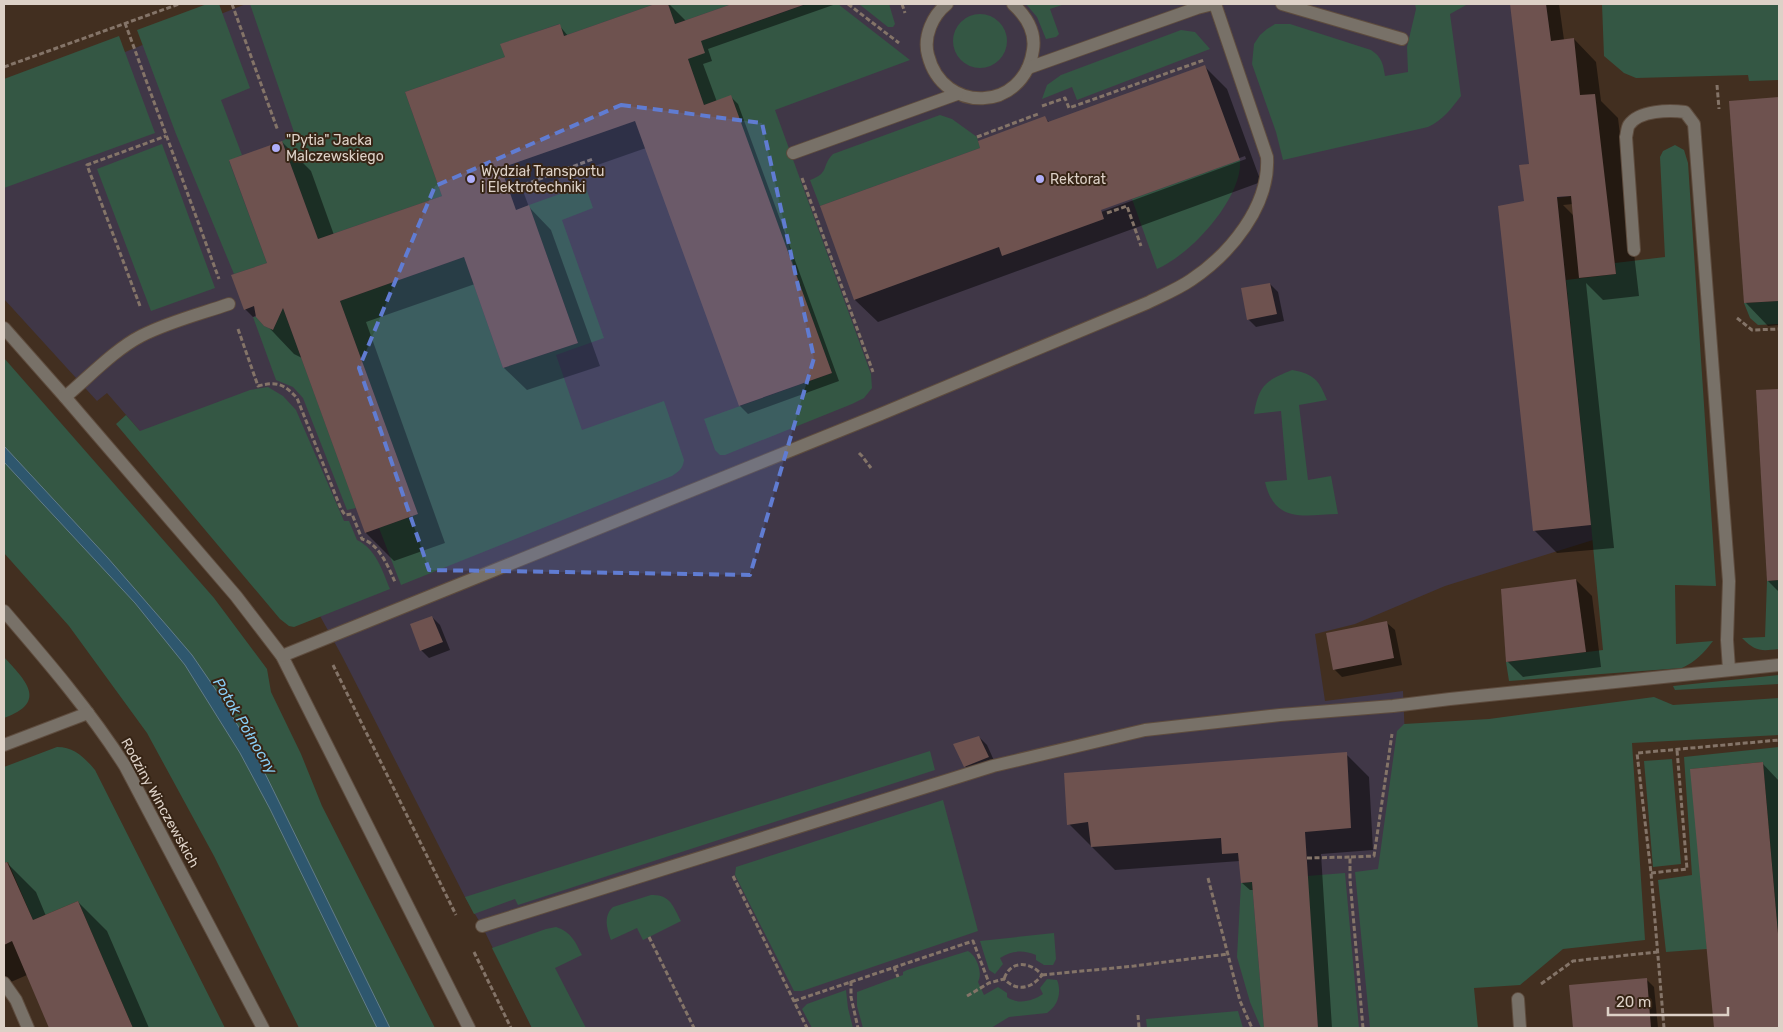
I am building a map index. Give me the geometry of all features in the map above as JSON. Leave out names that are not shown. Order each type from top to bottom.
[{"type":"street","points":[[947,4],[934,18],[928,34],[927,52],[932,68],[942,83],[957,94],[974,99],[992,98],[1009,90],[1022,78],[1031,62],[1034,45],[1031,28],[1023,13],[1012,4]]},
{"type":"street","points":[[282,656],[1138,307],[1189,281],[1201,273],[1225,251],[1250,218],[1266,183],[1268,170],[1267,157],[1214,4],[1197,8],[1028,68]]},
{"type":"street","points":[[1282,4],[1402,39]]},
{"type":"street","points":[[793,153],[957,94]]},
{"type":"street","points":[[1634,250],[1626,137],[1629,125],[1642,116],[1668,110],[1685,112],[1694,124],[1730,581],[1727,640],[1730,669]]},
{"type":"street","points":[[65,397],[123,348],[141,336],[164,326],[229,304]]},
{"type":"street","points":[[4,328],[236,596],[282,656],[469,1028]]},
{"type":"street","name":"Rodziny Winczewskich","points":[[4,611],[51,666],[106,736],[125,766],[263,1028]]},
{"type":"street","points":[[482,926],[993,766],[1145,730],[1779,665]]},
{"type":"street","points":[[4,745],[88,713]]},
{"type":"street","points":[[4,983],[16,1000],[28,1028]]},
{"type":"street","points":[[1518,999],[1520,1028]]},
{"type":"path","points":[[4,67],[179,4]]},
{"type":"path","points":[[232,4],[278,131]]},
{"type":"path","points":[[848,4],[899,43]]},
{"type":"path","points":[[125,24],[258,386],[272,382],[285,388],[297,398],[345,515],[352,514],[362,539],[374,546],[387,564],[405,606]]},
{"type":"path","points":[[1042,106],[1065,98],[1069,108],[1209,58]]},
{"type":"path","points":[[977,137],[1038,114]]},
{"type":"path","points":[[142,311],[87,165],[166,136]]},
{"type":"path","points":[[793,153],[873,372]]},
{"type":"path","points":[[510,190],[593,159]]},
{"type":"path","points":[[1107,213],[1127,206],[1141,246]]},
{"type":"path","points":[[321,640],[460,923]]},
{"type":"path","points":[[1307,858],[1374,856],[1392,733],[1393,706]]},
{"type":"path","points":[[1664,1028],[1651,873],[1637,753],[1779,740]]},
{"type":"path","points":[[1651,873],[1688,869],[1677,750]]},
{"type":"path","points":[[721,852],[807,1028]]},
{"type":"path","points":[[1350,857],[1350,880],[1363,1028]]},
{"type":"path","points":[[1208,878],[1240,1001],[1252,1028]]},
{"type":"path","points":[[649,937],[694,1028]]},
{"type":"path","points":[[794,1001],[973,941],[988,983]]},
{"type":"path","points":[[472,949],[511,1028]]},
{"type":"path","points":[[1518,999],[1573,961],[1658,952]]},
{"type":"path","points":[[1004,979],[1010,985],[1018,988],[1037,981],[1042,975],[1228,954]]},
{"type":"path","points":[[967,996],[988,983],[1004,979],[1010,968],[1018,964],[1037,968],[1042,975]]},
{"type":"path","points":[[894,967],[898,977]]},
{"type":"path","points":[[851,981],[851,997],[858,1028]]},
{"type":"path","points":[[1138,1015],[1139,1028]]},
{"type":"highlighted area","points":[[621,105],[762,123],[814,358],[750,575],[429,570],[359,368],[435,186]]},
{"type":"shaded area","points":[[246,4],[1546,4],[1571,196],[1557,198],[1593,540],[1445,586],[1355,624],[1315,634],[1325,701],[1403,691],[1408,809],[1406,1028],[532,1028],[482,926],[465,897],[342,656],[291,563],[140,431],[107,393],[97,401],[4,299],[4,96],[125,52]]},
{"type":"green space","points":[[207,4],[219,4],[250,88],[221,100],[242,155],[229,161],[267,263],[234,274],[176,134],[137,30]]},
{"type":"green space","points":[[250,4],[655,4],[564,36],[559,24],[501,44],[505,57],[405,92],[442,196],[318,239],[282,141],[295,135]]},
{"type":"green space","points":[[668,4],[732,4],[675,24]]},
{"type":"green space","points":[[807,4],[838,4],[910,60],[775,110],[871,374],[872,388],[864,398],[852,404],[725,455],[720,455],[715,450],[704,419],[832,373],[731,96],[704,105],[688,59],[701,41]]},
{"type":"green space","points":[[859,4],[889,4],[895,24],[893,27],[888,27]]},
{"type":"green space","points":[[1026,4],[1065,4],[1050,9],[1059,34],[1056,37],[1046,39],[1037,17]]},
{"type":"green space","points":[[1415,4],[1468,4],[1450,14],[1461,96],[1450,110],[1428,127],[1283,160],[1276,132],[1252,64],[1254,44],[1260,35],[1275,24],[1290,24],[1371,50],[1378,55],[1384,68],[1385,76],[1408,72],[1407,47],[1416,9]]},
{"type":"green space","points":[[1602,4],[1778,4],[1779,80],[1749,81],[1748,75],[1636,78],[1624,73],[1604,56]]},
{"type":"green space","points":[[975,14],[985,14],[999,22],[1005,31],[1007,41],[1005,51],[999,60],[985,68],[975,68],[965,63],[958,56],[953,46],[953,36],[958,26],[965,19]]},
{"type":"green space","points":[[1181,30],[1195,32],[1210,49],[1077,100],[1072,87],[1042,99],[1047,85],[1061,75]]},
{"type":"green space","points":[[119,36],[155,133],[4,188],[4,79]]},
{"type":"green space","points":[[940,115],[952,119],[977,137],[980,148],[820,206],[810,180],[823,172],[829,158],[833,154]]},
{"type":"green space","points":[[162,144],[215,288],[151,311],[97,169]]},
{"type":"green space","points":[[1675,145],[1684,150],[1688,163],[1716,586],[1675,585],[1676,644],[1713,641],[1699,657],[1682,668],[1509,681],[1506,662],[1603,650],[1566,280],[1616,274],[1615,263],[1665,257],[1660,157],[1663,151]]},
{"type":"green space","points":[[1240,160],[1239,175],[1233,191],[1212,224],[1184,251],[1157,269],[1132,199]]},
{"type":"green space","points":[[585,185],[593,208],[562,220],[604,338],[556,355],[582,430],[664,401],[684,460],[683,466],[672,476],[401,585],[379,528],[418,514],[340,301],[464,257],[503,368],[578,343],[529,205]]},
{"type":"green space","points":[[1779,301],[1779,324],[1758,325],[1750,318],[1744,303]]},
{"type":"green space","points":[[283,308],[356,508],[347,510],[303,398],[293,387],[276,380],[253,317],[256,317],[264,326],[273,330]]},
{"type":"green space","points":[[4,358],[214,598],[267,669],[271,692],[301,754],[322,806],[435,1028],[299,1028],[214,856],[147,733],[69,626],[4,553]]},
{"type":"green space","points":[[1292,370],[1315,379],[1327,400],[1299,405],[1308,480],[1331,476],[1338,514],[1303,515],[1284,511],[1276,505],[1265,482],[1287,480],[1281,411],[1254,414],[1256,404],[1261,390],[1269,381]]},
{"type":"green space","points":[[268,387],[283,396],[296,410],[344,521],[349,521],[357,540],[374,554],[390,589],[294,627],[289,626],[280,619],[116,424],[126,415],[140,431],[250,390]]},
{"type":"green space","points":[[1779,580],[1779,649],[1759,650],[1742,638],[1765,637],[1767,581]]},
{"type":"green space","points":[[4,657],[25,682],[29,690],[29,698],[26,705],[18,712],[4,718]]},
{"type":"green space","points":[[1779,675],[1779,684],[1675,690],[1673,686]]},
{"type":"green space","points":[[1654,697],[1673,705],[1779,698],[1779,735],[1632,743],[1645,940],[1563,949],[1520,985],[1474,988],[1478,1028],[1370,1028],[1355,872],[1378,869],[1397,731],[1404,724],[1489,719]]},
{"type":"green space","points":[[57,747],[74,751],[95,770],[225,1028],[133,1028],[78,901],[33,920],[8,862],[4,863],[4,767]]},
{"type":"green space","points":[[1779,747],[1779,945],[1763,762],[1691,769],[1707,949],[1666,952],[1658,880],[1692,875],[1684,757]]},
{"type":"green space","points":[[930,751],[935,770],[518,905],[515,899],[474,914],[465,897]]},
{"type":"green space","points":[[1672,759],[1681,864],[1653,867],[1644,761]]},
{"type":"green space","points":[[943,800],[978,931],[802,991],[794,991],[735,875],[736,867]]},
{"type":"green space","points":[[1345,873],[1359,1028],[1318,1028],[1307,876]]},
{"type":"green space","points":[[1252,882],[1264,1028],[1261,1028],[1250,1002],[1237,957],[1241,883]]},
{"type":"green space","points":[[651,895],[667,899],[681,921],[643,940],[637,928],[611,940],[607,927],[607,918],[613,907]]},
{"type":"green space","points":[[556,927],[572,938],[582,955],[555,968],[586,1028],[532,1028],[492,948]]},
{"type":"green space","points":[[1054,933],[1056,959],[1053,965],[1044,965],[1036,960],[1036,955],[1018,952],[1009,953],[1000,958],[1003,964],[995,974],[989,970],[980,941]]},
{"type":"green space","points":[[968,951],[978,965],[980,974],[978,982],[984,995],[998,987],[1007,993],[1007,997],[1016,1001],[1035,999],[1043,994],[1040,988],[1047,979],[1057,980],[1059,994],[1054,1007],[1047,1013],[1009,1017],[991,1028],[863,1028],[857,1006],[857,992],[903,975],[903,972],[907,970]]},
{"type":"green space","points":[[846,990],[853,1028],[812,1028],[802,1009],[807,1004]]},
{"type":"green space","points":[[1238,1011],[1243,1028],[1147,1028],[1146,1019]]},
{"type":"water","points":[[4,446],[107,557],[168,627],[192,655],[216,690],[256,755],[390,1028],[377,1028],[270,809],[240,753],[185,665],[135,603],[4,462]]},
{"type":"building","points":[[655,4],[668,4],[675,24],[732,4],[806,4],[701,41],[705,53],[688,59],[704,105],[731,95],[832,373],[739,406],[635,121],[501,168],[516,210],[529,205],[578,343],[503,368],[464,257],[340,301],[418,514],[365,533],[283,308],[273,330],[264,326],[256,317],[254,306],[244,310],[231,275],[267,263],[229,160],[282,141],[318,239],[442,196],[405,92],[505,57],[500,44],[560,24],[564,36]]},
{"type":"building","points":[[1510,4],[1546,4],[1551,41],[1574,38],[1580,95],[1595,94],[1616,274],[1579,278],[1571,196],[1557,197],[1591,525],[1533,531],[1498,206],[1524,201],[1519,165],[1529,164]]},
{"type":"building","name":"Rektorat","points":[[1205,65],[1240,160],[1101,210],[1104,219],[1002,256],[999,247],[854,300],[820,206],[980,148],[978,141],[1045,116],[1048,122]]},
{"type":"building","points":[[1779,97],[1779,301],[1744,303],[1729,101]]},
{"type":"building","points":[[1270,283],[1277,314],[1247,320],[1241,288]]},
{"type":"building","points":[[1779,389],[1779,580],[1767,581],[1756,390]]},
{"type":"building","points":[[1576,579],[1586,652],[1506,662],[1501,589]]},
{"type":"building","points":[[432,616],[443,642],[420,651],[410,624]]},
{"type":"building","points":[[1387,621],[1394,658],[1333,670],[1326,633]]},
{"type":"building","points":[[979,736],[989,757],[964,767],[953,744]]},
{"type":"building","points":[[1347,752],[1351,828],[1305,832],[1318,1028],[1264,1028],[1252,882],[1241,883],[1238,853],[1222,854],[1221,838],[1091,847],[1088,822],[1067,825],[1064,773]]},
{"type":"building","points":[[1763,762],[1779,945],[1779,1028],[1714,1028],[1690,769]]},
{"type":"building","points":[[7,862],[33,920],[78,901],[133,1028],[49,1028],[12,941],[4,945],[4,863]]},
{"type":"building","points":[[1647,978],[1651,1028],[1573,1028],[1569,985]]},
{"type":"place","name":"\"Pytia\" Jacka Malczewskiego","points":[[276,148]]},
{"type":"place","name":"Wydział Transportu i Elektrotechniki","points":[[471,179]]},
{"type":"place","name":"Rektorat","points":[[1040,179]]},
{"type":"water label","name":"Potok Północny","points":[[245,726]]}]
